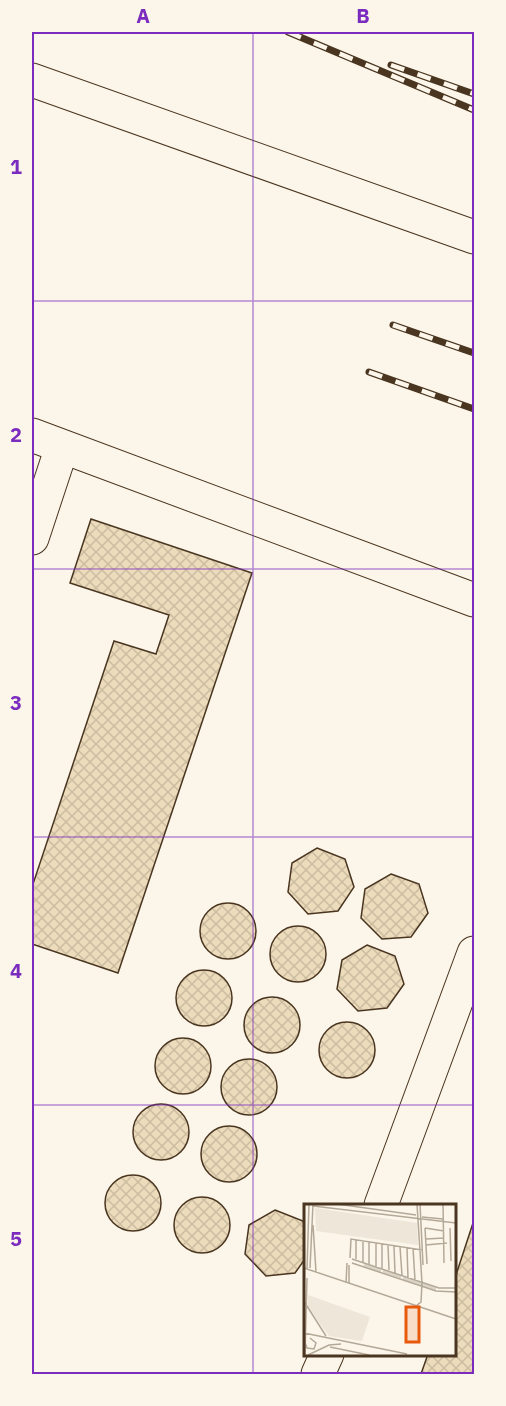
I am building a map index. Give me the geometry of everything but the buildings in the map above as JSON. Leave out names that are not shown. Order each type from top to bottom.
[{"type":"lane","points":[[32,81],[474,237]]},
{"type":"lane","points":[[32,435],[474,600]]},
{"type":"lane","points":[[32,538],[62,447]]},
{"type":"lane","points":[[381,1204],[474,953]]},
{"type":"lane","points":[[318,1374],[326,1355]]},
{"type":"railway","points":[[288,32],[474,110]]},
{"type":"railway","points":[[391,65],[474,94]]},
{"type":"railway","points":[[393,325],[474,353]]},
{"type":"railway","points":[[369,372],[474,409]]}]
